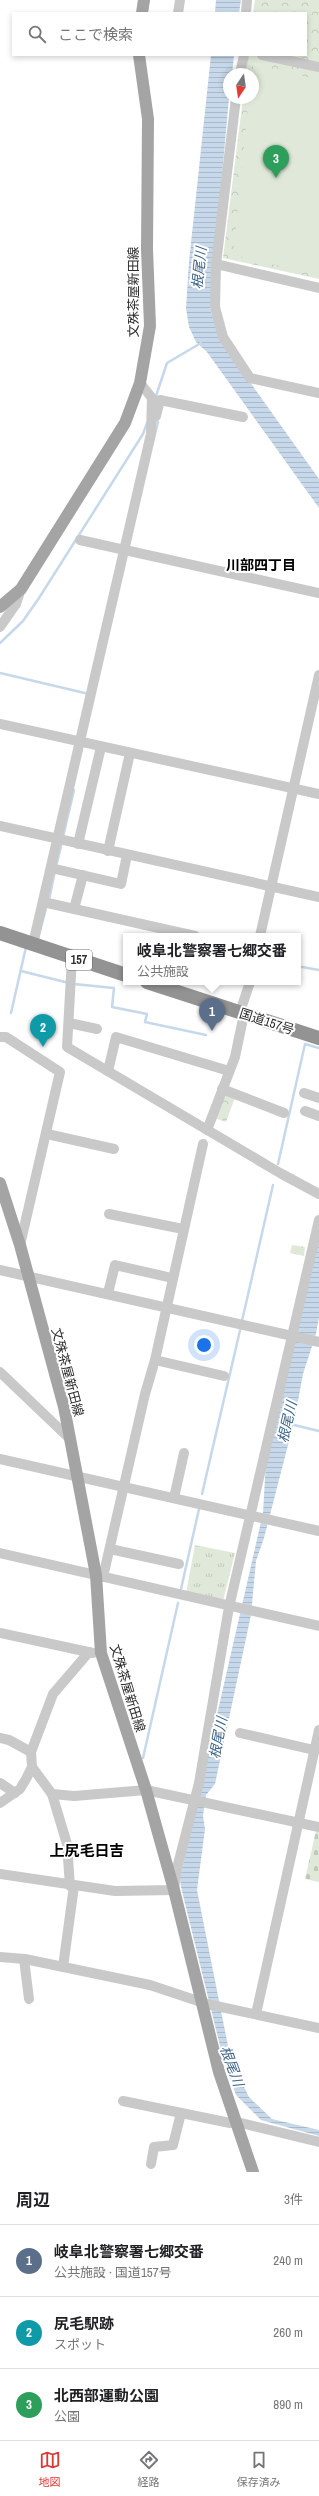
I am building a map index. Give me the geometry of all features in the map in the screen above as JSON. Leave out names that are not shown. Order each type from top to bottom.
[{"type":"highway","name":"157","points":[[0,933],[123,974]]},
{"type":"highway","name":"国道157号","points":[[156,985],[319,1038]]},
{"type":"main road","name":"文殊茶屋新田線","points":[[0,607],[22,589],[125,423],[140,383],[150,326],[147,249],[148,119],[139,56]]},
{"type":"main road","name":"文殊茶屋新田線","points":[[0,1183],[20,1245],[64,1407],[100,1576],[95,1653],[146,1790],[204,2003],[219,2072],[250,2159],[253,2172]]},
{"type":"street","points":[[178,12],[180,0]]},
{"type":"street","points":[[246,12],[247,0]]},
{"type":"street","points":[[241,68],[244,56]]},
{"type":"street","points":[[267,56],[319,67]]},
{"type":"street","points":[[235,104],[216,264],[215,307],[223,337],[250,378],[319,393]]},
{"type":"street","points":[[216,264],[319,288]]},
{"type":"street","points":[[140,383],[152,398],[151,434]]},
{"type":"street","points":[[30,943],[44,902],[124,550],[160,400],[242,417]]},
{"type":"street","points":[[80,540],[319,593]]},
{"type":"street","points":[[0,627],[16,604],[22,589]]},
{"type":"street","points":[[261,933],[319,675]]},
{"type":"street","points":[[0,724],[319,794]]},
{"type":"street","points":[[78,844],[101,747]]},
{"type":"street","points":[[108,851],[130,753]]},
{"type":"street","points":[[0,826],[319,897]]},
{"type":"street","points":[[51,868],[121,884],[127,855]]},
{"type":"street","points":[[74,909],[83,875]]},
{"type":"street","points":[[44,902],[181,933]]},
{"type":"street","points":[[72,958],[67,1047],[319,1194]]},
{"type":"street","points":[[207,1130],[229,1071],[249,985]]},
{"type":"street","points":[[69,1023],[97,1029]]},
{"type":"street","points":[[0,1037],[6,1037],[60,1072],[20,1245]]},
{"type":"street","points":[[108,1071],[116,1037],[229,1071]]},
{"type":"street","points":[[222,1088],[284,1113]]},
{"type":"street","points":[[304,1093],[319,1098]]},
{"type":"street","points":[[305,1111],[319,1116]]},
{"type":"street","points":[[46,1134],[114,1149]]},
{"type":"street","points":[[100,1576],[110,1549],[145,1394],[155,1360],[203,1144]]},
{"type":"street","points":[[109,1214],[183,1229]]},
{"type":"street","points":[[0,1874],[72,1886],[115,1891],[174,1890],[177,1868],[196,1802],[250,1514],[319,1220]]},
{"type":"street","points":[[108,1293],[115,1265],[172,1278]]},
{"type":"street","points":[[0,1270],[166,1306],[318,1342]]},
{"type":"street","points":[[155,1360],[224,1376]]},
{"type":"street","points":[[0,1372],[70,1439]]},
{"type":"street","points":[[174,1498],[184,1453]]},
{"type":"street","points":[[0,1459],[78,1476],[124,1488],[250,1514],[319,1531]]},
{"type":"street","points":[[110,1549],[179,1564]]},
{"type":"street","points":[[0,1553],[233,1608],[319,1626]]},
{"type":"street","points":[[0,1632],[95,1653]]},
{"type":"street","points":[[0,1804],[15,1793],[26,1779],[32,1767],[31,1752],[53,1694],[95,1653]]},
{"type":"street","points":[[256,2014],[298,1822],[314,1773],[314,1750],[319,1730]]},
{"type":"street","points":[[240,1733],[314,1750]]},
{"type":"street","points":[[0,1738],[8,1740],[31,1752]]},
{"type":"street","points":[[32,1767],[52,1794],[68,1844],[72,1886],[63,1967]]},
{"type":"street","points":[[0,1783],[15,1793]]},
{"type":"street","points":[[52,1794],[74,1796],[146,1790],[196,1802],[319,1827]]},
{"type":"street","points":[[0,1957],[24,1959],[150,1985],[204,2003],[319,2028]]},
{"type":"street","points":[[24,1959],[29,1999]]},
{"type":"street","points":[[123,2102],[230,2123],[237,2122],[319,2142]]},
{"type":"street","points":[[151,2164],[154,2147],[173,2145],[181,2113]]},
{"type":"street","points":[[247,2172],[250,2159]]},
{"type":"green space","points":[[255,0],[319,0],[319,279],[223,258],[242,104],[259,104],[259,68],[247,68],[248,56],[307,56],[307,12],[253,12]]},
{"type":"green space","points":[[253,64],[319,80],[319,275],[233,255],[248,104],[259,104],[259,68],[253,68]]},
{"type":"green space","points":[[222,1089],[236,1095],[226,1122],[212,1117]]},
{"type":"green space","points":[[292,1245],[305,1247],[304,1256],[290,1253]]},
{"type":"green space","points":[[195,1545],[235,1553],[223,1601],[186,1593]]},
{"type":"green space","points":[[316,1831],[319,1832],[319,1882],[305,1879]]},
{"type":"water","points":[[216,0],[241,0],[239,12],[215,12]]},
{"type":"water","name":"根尾川","points":[[211,56],[234,56],[233,68],[223,68],[223,104],[228,104],[210,308],[220,340],[319,479],[319,508],[207,352],[196,342],[189,327],[186,308],[189,262]]},
{"type":"water","name":"根尾川","points":[[319,1232],[319,1317],[316,1334],[303,1374],[294,1422],[264,1538],[256,1561],[251,1615],[215,1784],[206,1795],[203,1816],[205,1829],[197,1890],[231,2061],[249,2097],[272,2119],[319,2130],[319,2136],[261,2120],[236,2095],[224,2062],[181,1887],[180,1877],[263,1513],[266,1461]]},
{"type":"waterway","points":[[155,399],[167,363],[201,343]]},
{"type":"waterway","points":[[155,419],[158,422],[155,434]]},
{"type":"waterway","points":[[0,643],[23,621],[39,598],[143,434],[147,423]]},
{"type":"waterway","points":[[0,673],[89,694]]},
{"type":"waterway","points":[[63,837],[74,790]]},
{"type":"waterway","points":[[56,867],[62,842]]},
{"type":"waterway","points":[[49,900],[55,871]]},
{"type":"waterway","points":[[38,938],[47,905]]},
{"type":"waterway","points":[[11,1013],[26,947]]},
{"type":"waterway","points":[[302,967],[319,970]]},
{"type":"waterway","points":[[21,971],[69,983]]},
{"type":"waterway","points":[[74,984],[114,988],[112,1007],[147,1014],[145,1022],[206,1035]]},
{"type":"waterway","points":[[278,1164],[305,1044],[319,1048]]},
{"type":"waterway","points":[[242,1321],[273,1185]]},
{"type":"waterway","points":[[202,1494],[241,1326]]},
{"type":"waterway","name":"根尾川","points":[[290,1424],[319,1431]]},
{"type":"waterway","points":[[181,1589],[199,1509]]},
{"type":"waterway","points":[[143,1758],[178,1603]]},
{"type":"place","name":"北西部運動公園","points":[[276,178]]},
{"type":"place","name":"岐阜北警察署七郷交番","points":[[212,1031]]},
{"type":"place","name":"尻毛駅跡","points":[[43,1047]]},
{"type":"district","name":"川部四丁目","points":[[261,565]]},
{"type":"district","name":"上尻毛日吉","points":[[87,1851]]}]
